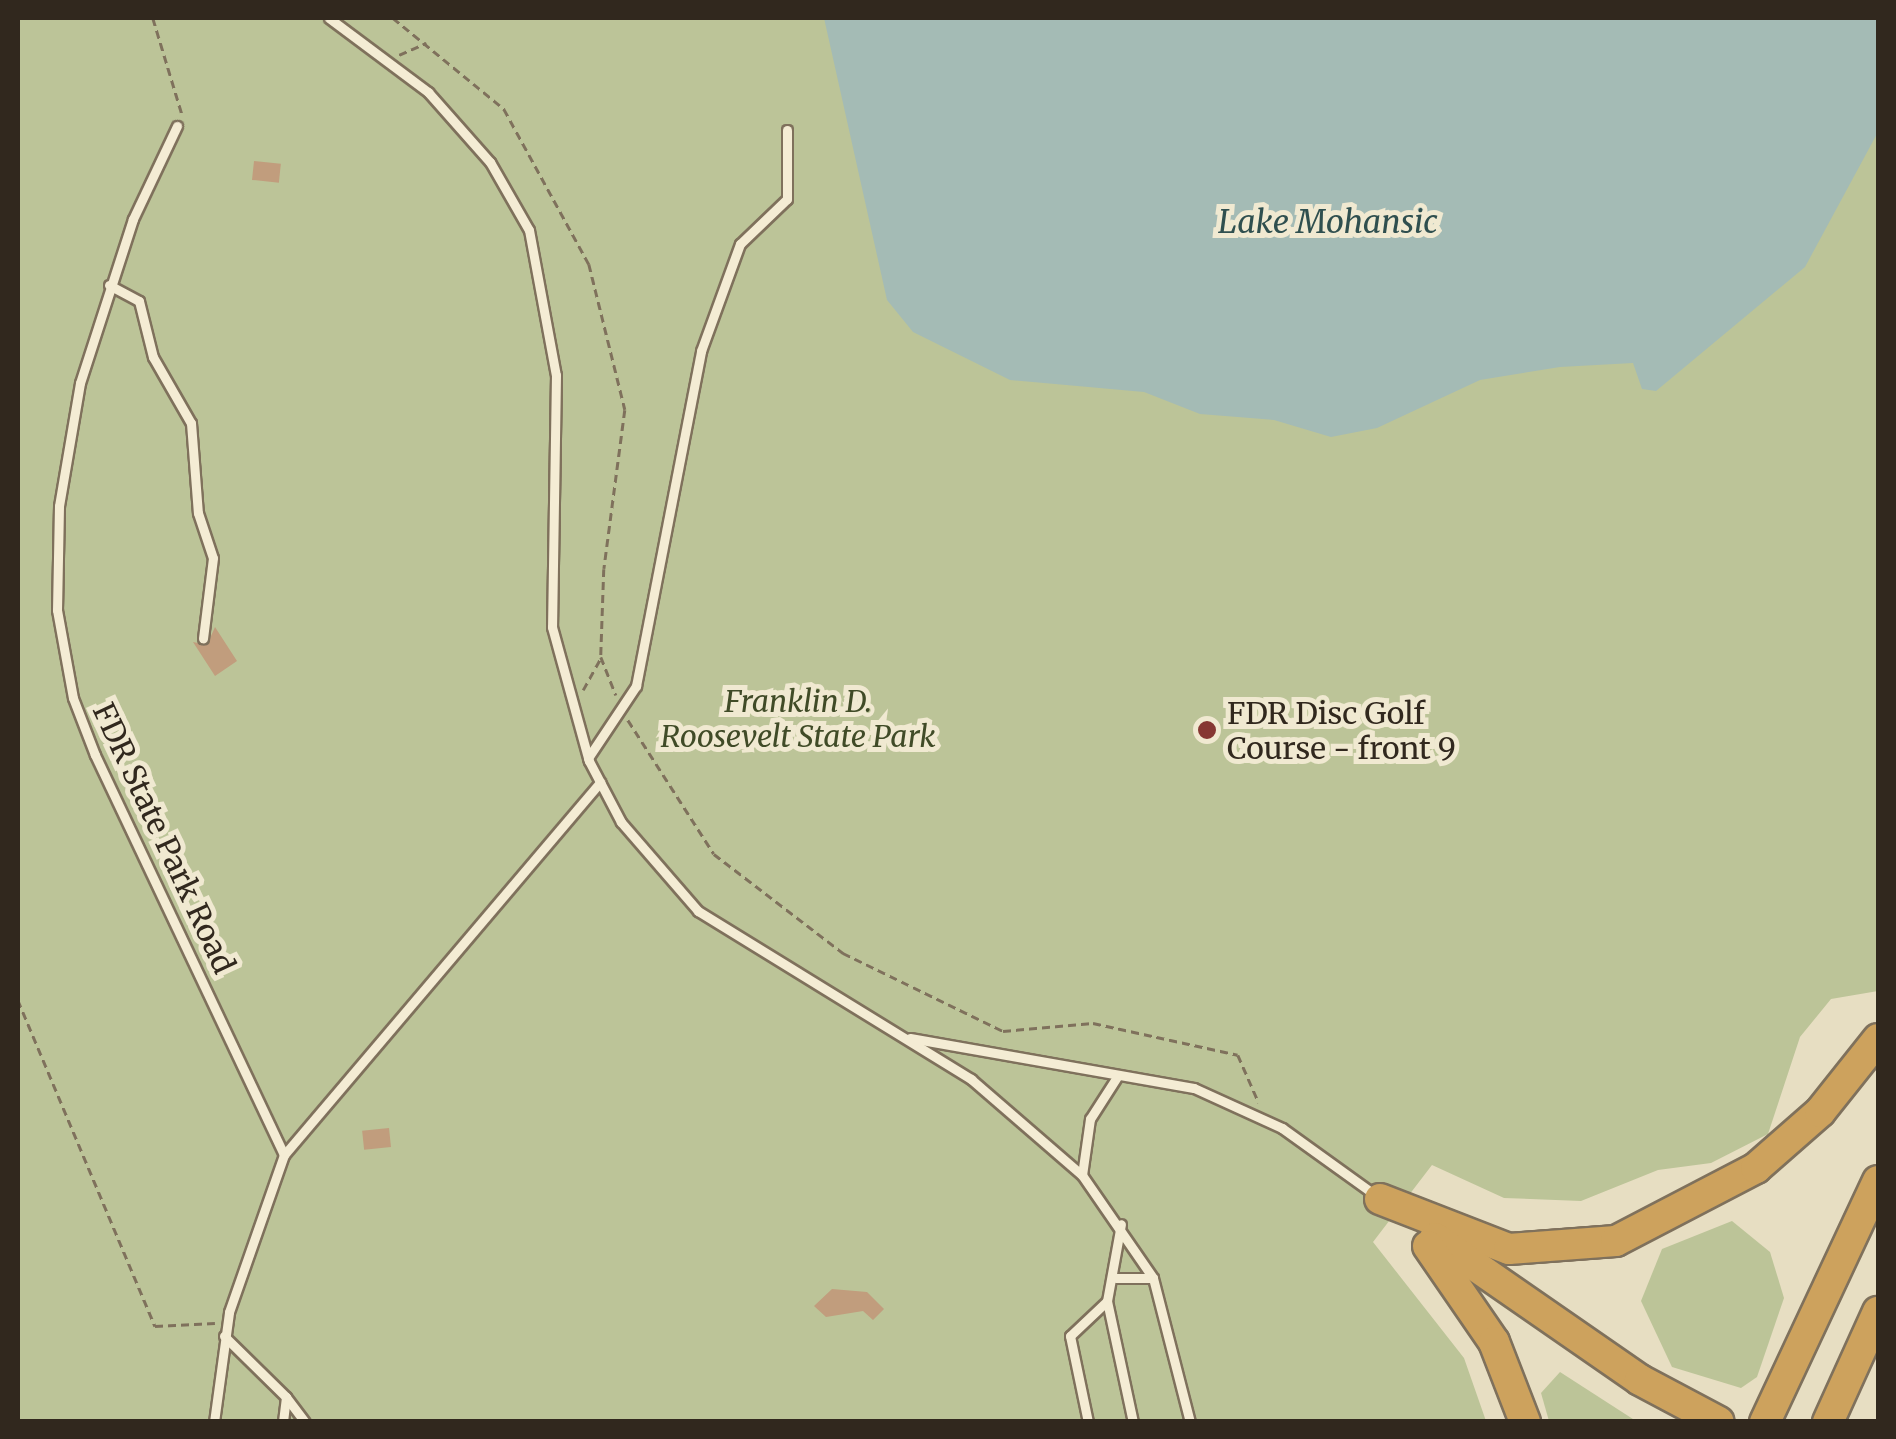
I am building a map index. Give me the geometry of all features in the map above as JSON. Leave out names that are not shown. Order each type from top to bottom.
[{"type":"highway","points":[[1380,1198],[1508,1250],[1616,1241],[1756,1168],[1820,1112],[1878,1038]]},
{"type":"highway","points":[[1765,1422],[1878,1181]]},
{"type":"highway","points":[[1380,1198],[1466,1293],[1526,1422]]},
{"type":"highway","points":[[1380,1198],[1622,1369],[1719,1422]]},
{"type":"highway","points":[[1831,1414],[1878,1312]]},
{"type":"lane","points":[[328,18],[394,62],[490,162],[515,200],[542,276],[556,374],[547,579],[572,710],[600,782],[660,875],[698,911],[972,1079],[1082,1175],[1121,1224],[1152,1278],[1190,1422]]},
{"type":"lane","name":"FDR State Park Road","points":[[177,126],[109,285],[59,506],[57,610],[72,698],[284,1155]]},
{"type":"lane","points":[[588,758],[624,714],[701,351],[740,244],[786,199],[787,130]]},
{"type":"lane","points":[[109,285],[138,301],[153,357],[191,424],[198,513],[213,558],[203,638]]},
{"type":"lane","points":[[214,1422],[226,1324],[284,1155],[600,782]]},
{"type":"lane","points":[[897,1036],[1194,1088],[1265,1118],[1380,1198]]},
{"type":"lane","points":[[1082,1175],[1090,1119],[1118,1077]]},
{"type":"lane","points":[[1088,1422],[1070,1336],[1107,1301],[1116,1278],[1121,1224]]},
{"type":"lane","points":[[1116,1278],[1152,1278]]},
{"type":"lane","points":[[1107,1301],[1133,1422]]},
{"type":"lane","points":[[224,1336],[286,1396],[304,1422]]},
{"type":"lane","points":[[283,1422],[286,1396]]},
{"type":"path","points":[[152,18],[180,94],[177,126]]},
{"type":"path","points":[[393,18],[428,42],[525,136],[589,264],[624,381],[602,657],[572,710]]},
{"type":"path","points":[[394,62],[428,42]]},
{"type":"path","points":[[602,657],[624,714],[714,854],[819,938],[904,989],[1003,1030],[1094,1023],[1238,1055],[1265,1118]]},
{"type":"path","points":[[18,1000],[155,1326],[226,1324]]},
{"type":"green space","name":"Franklin D. Roosevelt State Park","points":[[18,18],[1878,18],[1878,991],[1831,999],[1800,1037],[1768,1134],[1711,1163],[1658,1170],[1581,1201],[1504,1198],[1432,1165],[1373,1242],[1464,1358],[1486,1421],[18,1421]]},
{"type":"green space","points":[[1732,1221],[1770,1252],[1784,1298],[1757,1377],[1741,1388],[1672,1367],[1641,1301],[1662,1249]]},
{"type":"green space","points":[[1560,1372],[1636,1421],[1549,1421],[1541,1393]]},
{"type":"water","name":"Lake Mohansic","points":[[824,18],[1878,18],[1878,132],[1805,267],[1656,391],[1642,389],[1633,363],[1560,367],[1480,380],[1377,428],[1331,437],[1274,420],[1200,414],[1144,392],[1010,380],[913,332],[887,300]]},
{"type":"building","points":[[254,161],[281,164],[279,183],[252,180]]},
{"type":"building","points":[[215,627],[237,661],[215,676],[193,642],[207,645]]},
{"type":"building","points":[[389,1128],[391,1147],[364,1150],[362,1131]]},
{"type":"building","points":[[832,1289],[867,1292],[884,1309],[873,1320],[863,1311],[826,1317],[814,1306]]},
{"type":"place","name":"FDR Disc Golf Course - front 9","points":[[1207,730]]}]
